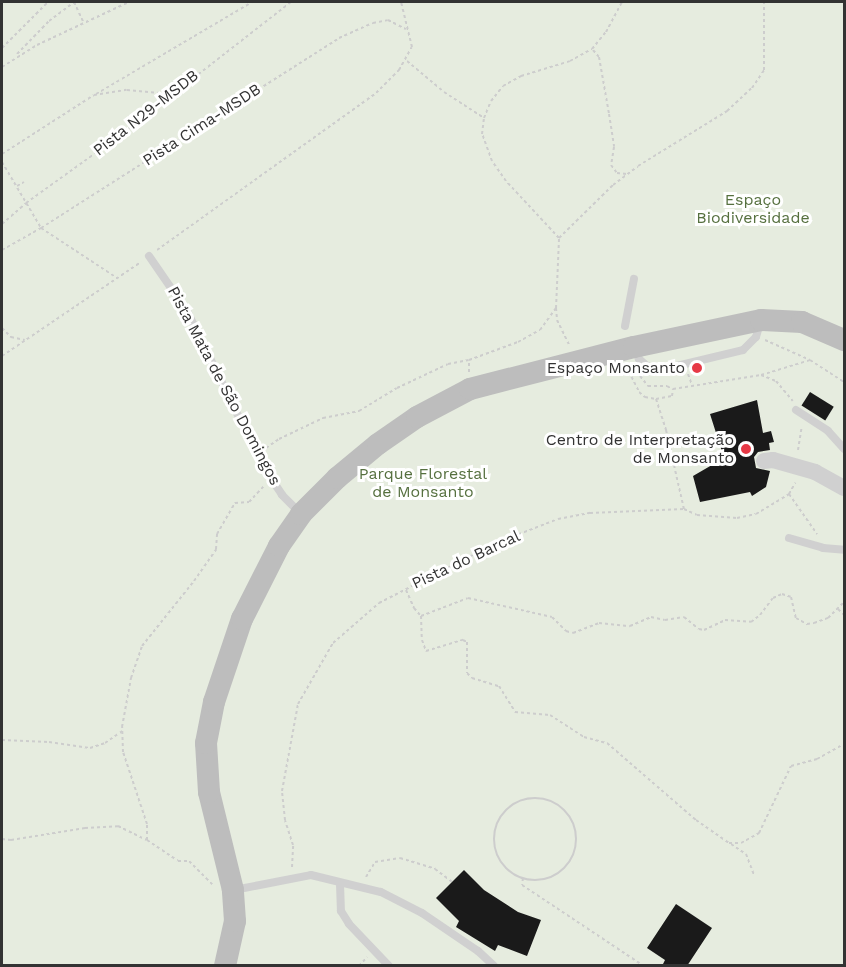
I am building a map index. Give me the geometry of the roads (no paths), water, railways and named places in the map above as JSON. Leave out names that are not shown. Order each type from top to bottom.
[{"type":"street","points":[[225,966],[235,921],[233,890],[209,792],[206,743],[214,702],[242,619],[279,546],[301,514],[337,478],[378,444],[417,417],[470,389],[634,347],[802,322],[844,340]]},
{"type":"street","points":[[764,461],[773,460],[815,472],[844,488]]},
{"type":"lane","name":"Pista Mata de São Domingos","points":[[149,256],[187,311],[210,361],[259,453],[262,465],[282,495],[301,514]]},
{"type":"lane","points":[[625,326],[634,279]]},
{"type":"lane","points":[[796,410],[828,431],[844,448]]},
{"type":"lane","points":[[789,538],[823,548],[844,550]]},
{"type":"lane","points":[[233,890],[311,875],[340,884],[381,892],[422,913],[477,951],[494,966]]},
{"type":"lane","points":[[340,884],[341,911],[349,924],[389,966]]},
{"type":"place","name":"Espaço Monsanto","points":[[697,368]]},
{"type":"place","name":"Centro de Interpretação de Monsanto","points":[[746,449]]},
{"type":"park label","name":"Espaço Biodiversidade","points":[[753,209]]},
{"type":"park label","name":"Parque Florestal de Monsanto","points":[[423,483]]}]
